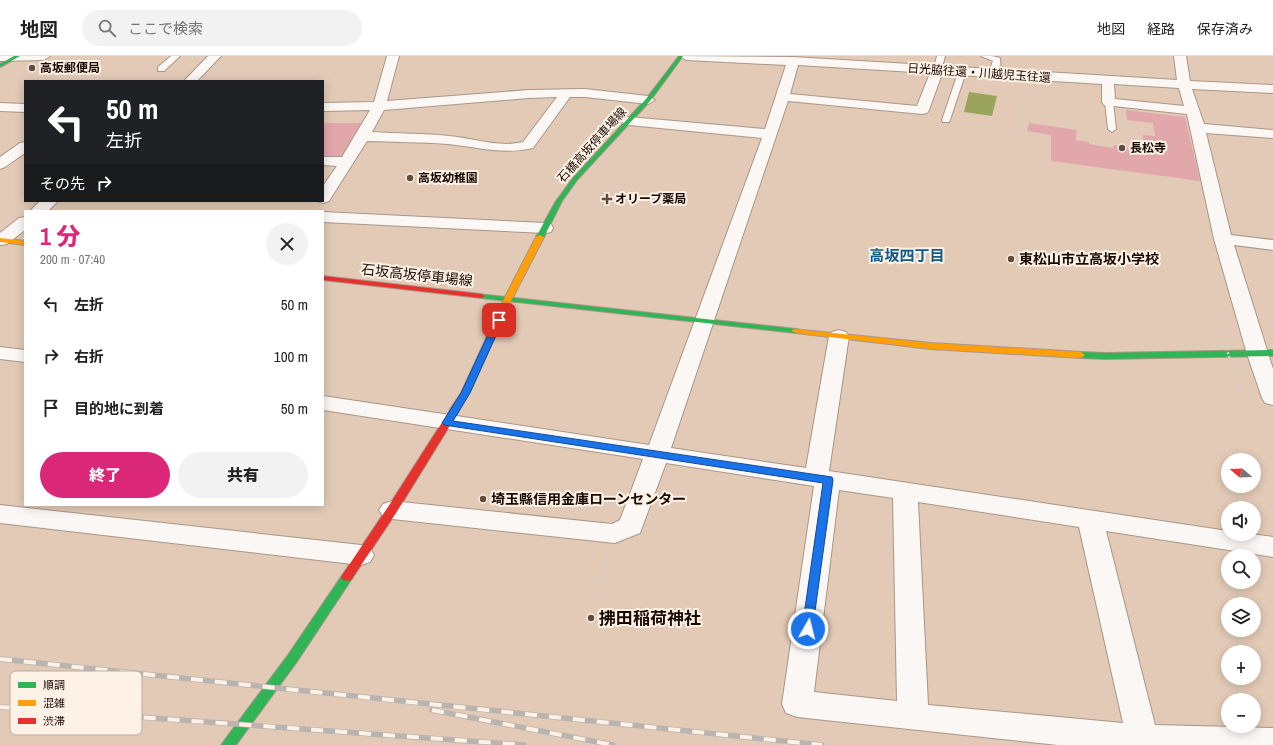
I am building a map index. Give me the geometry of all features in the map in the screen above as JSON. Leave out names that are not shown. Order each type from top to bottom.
[{"type":"street","points":[[0,66],[17,56]]},
{"type":"street","points":[[0,57],[44,56]]},
{"type":"street","points":[[191,80],[215,56]]},
{"type":"street","points":[[324,196],[347,162],[379,106],[393,56]]},
{"type":"street","name":"石橋高坂停車場線","points":[[228,745],[292,659],[392,510],[447,423],[465,393],[508,299],[559,201],[576,179],[648,100],[681,56]]},
{"type":"street","name":"日光脇往還・川越児玉往還","points":[[686,56],[793,61],[1108,82],[1273,89]]},
{"type":"street","points":[[1180,56],[1184,85],[1198,128],[1223,239],[1265,354],[1273,398]]},
{"type":"street","points":[[392,510],[615,534],[631,526],[707,320],[769,134],[784,96],[793,61]]},
{"type":"street","points":[[784,96],[922,110],[938,71]]},
{"type":"street","points":[[1108,82],[1109,102],[1192,111]]},
{"type":"street","points":[[324,107],[379,106],[529,94],[585,93],[648,100]]},
{"type":"street","points":[[361,136],[450,140],[497,147],[528,146],[566,94]]},
{"type":"street","points":[[0,107],[24,108]]},
{"type":"street","points":[[629,121],[769,134]]},
{"type":"street","points":[[1198,128],[1273,134]]},
{"type":"street","points":[[0,164],[24,147]]},
{"type":"street","points":[[324,161],[347,162]]},
{"type":"street","points":[[39,210],[49,202]]},
{"type":"street","points":[[324,216],[545,228]]},
{"type":"street","points":[[1,240],[24,223]]},
{"type":"street","points":[[1223,239],[1273,245]]},
{"type":"street","points":[[1,240],[24,243]]},
{"type":"street","name":"石坂高坂停車場線","points":[[324,278],[931,346],[1105,356],[1265,354]]},
{"type":"street","points":[[839,336],[797,704],[913,717],[1144,739],[1273,742]]},
{"type":"street","points":[[0,352],[24,356]]},
{"type":"street","points":[[324,403],[657,455],[905,490],[1090,520],[1273,547]]},
{"type":"street","points":[[905,490],[913,717]]},
{"type":"street","points":[[0,514],[362,555]]},
{"type":"street","points":[[1090,520],[1144,739]]},
{"type":"lane","points":[[161,69],[176,56]]},
{"type":"lane","points":[[938,71],[941,56]]},
{"type":"lane","points":[[985,56],[997,60],[995,66],[998,75]]},
{"type":"lane","points":[[946,120],[962,72]]},
{"type":"lane","points":[[1109,102],[1112,129]]},
{"type":"path","points":[[1019,159],[1020,130],[1027,77]]},
{"type":"path","points":[[946,120],[1020,130]]},
{"type":"path","points":[[1222,333],[1234,373]]},
{"type":"path","points":[[595,594],[615,534]]},
{"type":"shaded area","points":[[969,92],[997,96],[992,116],[964,112]]},
{"type":"shaded area","points":[[1126,110],[1185,117],[1200,181],[1051,161],[1051,135],[1027,131],[1029,123],[1077,130],[1076,140],[1089,142],[1089,144],[1113,148],[1114,145],[1134,148],[1134,145],[1143,147],[1143,135],[1155,136],[1153,123],[1127,120]]},
{"type":"shaded area","points":[[324,123],[361,123],[343,156],[335,158],[324,157]]},
{"type":"railway","points":[[0,659],[115,671]]},
{"type":"railway","points":[[142,674],[822,745]]},
{"type":"railway","points":[[0,707],[10,708]]},
{"type":"railway","points":[[432,710],[613,745]]},
{"type":"railway","points":[[142,717],[524,745]]},
{"type":"traffic: fast","points":[[0,66],[18,56]]},
{"type":"traffic: fast","points":[[540,237],[559,201],[575,179],[648,100],[681,56]]},
{"type":"traffic: fast","points":[[481,296],[796,331]]},
{"type":"traffic: fast","points":[[1081,355],[1105,356],[1273,353]]},
{"type":"traffic: fast","points":[[228,745],[292,659],[347,577]]},
{"type":"traffic: slow","points":[[455,409],[465,393],[508,299],[540,237]]},
{"type":"traffic: slow","points":[[0,240],[24,243]]},
{"type":"traffic: slow","points":[[796,331],[931,346],[1081,355]]},
{"type":"traffic: jam","points":[[324,278],[481,296]]},
{"type":"traffic: jam","points":[[347,577],[392,510],[455,409]]},
{"type":"place","name":"高坂郵便局","points":[[32,68]]},
{"type":"place","name":"長松寺","points":[[1122,148]]},
{"type":"place","name":"高坂幼稚園","points":[[410,178]]},
{"type":"place","name":"オリーブ薬局","points":[[607,199]]},
{"type":"place","name":"東松山市立高坂小学校","points":[[1011,259]]},
{"type":"place","name":"埼玉縣信用金庫ローンセンター","points":[[483,499]]},
{"type":"place","name":"拂田稲荷神社","points":[[591,618]]},
{"type":"district","name":"高坂四丁目","points":[[907,256]]},
{"type":"route","points":[[499,320],[465,393],[447,423],[828,480],[808,629]]}]
